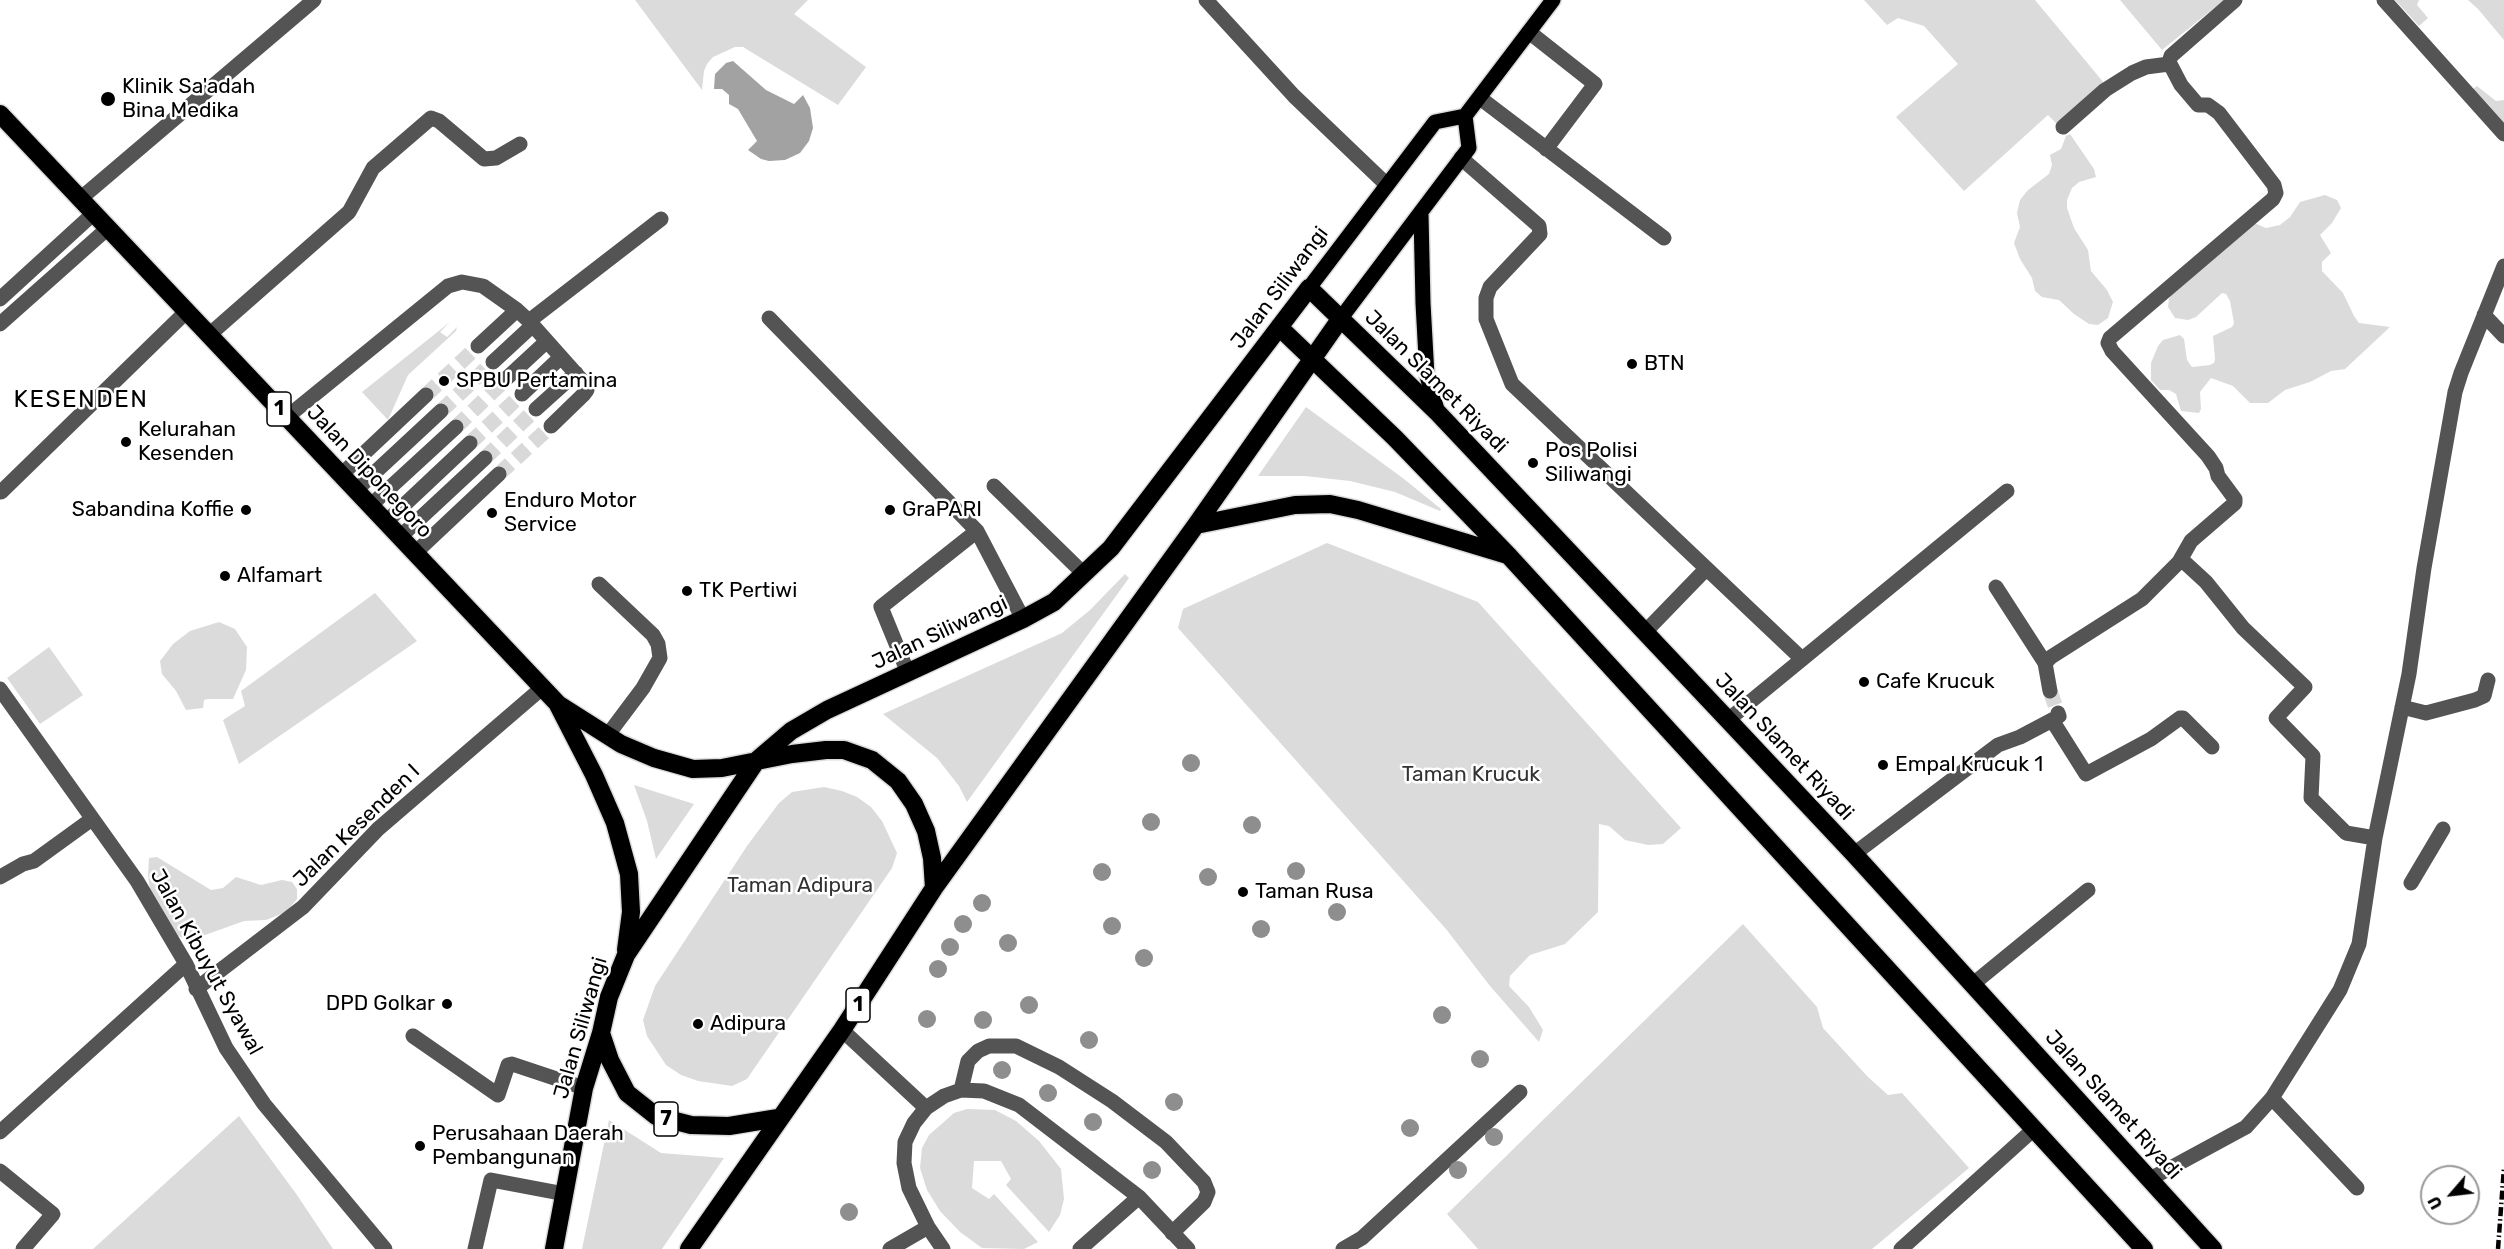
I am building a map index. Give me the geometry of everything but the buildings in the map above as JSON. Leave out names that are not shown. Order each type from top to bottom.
[{"type":"highway","name":"Jalan Diponegoro","points":[[0,114],[558,704]]},
{"type":"highway","name":"Jalan Slamet Riyadi","points":[[1309,288],[1438,413],[1728,720],[1854,854],[2213,1249]]},
{"type":"highway","name":"Jalan Siliwangi","points":[[554,1249],[584,1088],[601,1033],[609,997],[626,955],[757,760],[791,731],[826,710],[1023,619],[1054,602],[1111,548],[1136,518],[1309,288]]},
{"type":"highway","points":[[934,888],[1196,525],[1341,318]]},
{"type":"highway","points":[[1279,327],[1395,438],[1509,556],[2144,1249]]},
{"type":"highway","points":[[1196,525],[1295,505],[1329,504],[1358,510],[1509,556]]},
{"type":"highway","name":"1","points":[[558,704],[621,744],[654,758],[693,769],[722,768],[757,760],[826,750],[844,750],[873,760],[898,781],[914,804],[926,831],[932,858],[934,888],[842,1030],[778,1118],[689,1249]]},
{"type":"highway","name":"1","points":[[558,704],[594,775],[615,824],[629,874],[631,912],[626,955]]},
{"type":"highway","name":"7","points":[[601,1033],[610,1060],[627,1093],[656,1116],[691,1125],[729,1126],[778,1118]]},
{"type":"main road","points":[[1341,318],[1469,148],[1465,116],[1553,0]]},
{"type":"main road","name":"Jalan Siliwangi","points":[[1309,288],[1436,122],[1465,116]]},
{"type":"main road","points":[[1421,214],[1427,376],[1438,413]]},
{"type":"street","points":[[80,199],[314,0]]},
{"type":"street","points":[[1206,0],[1294,96],[1387,185]]},
{"type":"street","points":[[2045,663],[2142,599],[2181,559],[2191,541],[2235,503],[2235,499],[2218,476],[2208,456],[2112,351],[2108,343],[2109,338],[2273,199],[2276,193],[2274,185],[2219,113],[2208,105],[2198,105],[2181,85],[2169,64],[2171,56],[2235,0]]},
{"type":"street","points":[[2384,0],[2504,134]]},
{"type":"street","points":[[1529,32],[1595,84],[1546,149]]},
{"type":"street","points":[[2063,127],[2105,90],[2146,67],[2169,64]]},
{"type":"street","points":[[1480,98],[1664,238]]},
{"type":"street","points":[[209,335],[349,212],[373,168],[431,118],[439,121],[484,159],[496,158],[520,144]]},
{"type":"street","points":[[1461,158],[1539,226],[1540,234],[1490,287],[1486,298],[1486,319],[1512,384],[1802,659]]},
{"type":"street","points":[[0,299],[94,213]]},
{"type":"street","points":[[493,362],[531,323],[661,219]]},
{"type":"street","points":[[0,324],[108,228]]},
{"type":"street","points":[[2150,1179],[2246,1126],[2272,1098],[2340,990],[2359,944],[2368,837],[2402,707],[2455,392],[2504,266]]},
{"type":"street","points":[[287,417],[448,286],[462,282],[483,286],[517,310],[586,385],[587,390],[551,426]]},
{"type":"street","points":[[478,346],[517,310]]},
{"type":"street","points":[[0,492],[187,311]]},
{"type":"street","points":[[2484,315],[2504,336]]},
{"type":"street","points":[[769,318],[977,531],[1023,619]]},
{"type":"street","points":[[507,378],[547,341]]},
{"type":"street","points":[[522,394],[561,357]]},
{"type":"street","points":[[536,410],[576,373]]},
{"type":"street","points":[[341,475],[426,395]]},
{"type":"street","points":[[356,490],[441,411]]},
{"type":"street","points":[[370,506],[456,427]]},
{"type":"street","points":[[386,522],[470,443]]},
{"type":"street","points":[[400,537],[485,458]]},
{"type":"street","points":[[415,553],[499,474]]},
{"type":"street","points":[[994,486],[1084,574]]},
{"type":"street","points":[[1728,720],[2007,491]]},
{"type":"street","points":[[908,673],[881,608],[977,531]]},
{"type":"street","points":[[2181,559],[2206,582],[2243,628],[2305,687],[2276,718],[2313,756],[2311,798],[2346,833],[2368,837]]},
{"type":"street","points":[[1645,632],[1706,569]]},
{"type":"street","points":[[599,584],[653,634],[658,644],[660,658],[643,688],[607,736]]},
{"type":"street","points":[[1996,587],[2045,663],[2050,691]]},
{"type":"street","points":[[2402,707],[2426,713],[2475,700],[2484,696],[2488,680]]},
{"type":"street","name":"Jalan Kesenden I","points":[[196,989],[303,907],[378,829],[542,688]]},
{"type":"street","name":"Jalan Kibuyut Syawal","points":[[0,689],[137,881],[186,964],[226,1048],[264,1104],[385,1249]]},
{"type":"street","points":[[1854,854],[1998,745],[2020,737],[2055,716],[2086,774],[2151,739],[2181,718],[2212,747]]},
{"type":"street","points":[[0,877],[23,864],[34,861],[92,819]]},
{"type":"street","points":[[2411,882],[2443,829]]},
{"type":"street","points":[[1973,984],[2088,890]]},
{"type":"street","points":[[0,1132],[186,964]]},
{"type":"street","points":[[842,1030],[926,1108]]},
{"type":"street","points":[[413,1036],[498,1095],[508,1065],[512,1064],[584,1088]]},
{"type":"street","points":[[961,1090],[968,1061],[978,1051],[989,1046],[1016,1046],[1059,1067],[1112,1101],[1166,1142],[1204,1182],[1208,1192],[1204,1202],[1172,1233]]},
{"type":"street","points":[[943,1249],[928,1227],[909,1188],[904,1164],[905,1142],[914,1123],[926,1108],[944,1096],[961,1090],[984,1091],[1018,1105],[1139,1197],[1188,1249]]},
{"type":"street","points":[[1343,1249],[1362,1238],[1520,1092]]},
{"type":"street","points":[[2272,1098],[2357,1188]]},
{"type":"street","points":[[1901,1249],[2034,1129]]},
{"type":"street","points":[[0,1171],[53,1214],[23,1249]]},
{"type":"street","points":[[475,1249],[491,1180],[565,1194]]},
{"type":"street","points":[[1080,1249],[1139,1197]]},
{"type":"street","points":[[890,1249],[928,1227]]},
{"type":"green space","points":[[635,0],[808,0],[794,14],[866,67],[838,105],[743,47],[735,47],[713,57],[707,64],[702,90]]},
{"type":"green space","points":[[1864,0],[2035,0],[2104,83],[2057,124],[2048,115],[1964,191],[1896,117],[1958,64],[1924,26],[1898,18],[1887,25]]},
{"type":"green space","points":[[2120,0],[2224,0],[2162,50]]},
{"type":"green space","points":[[2395,0],[2419,0],[2417,5],[2428,18],[2419,26]]},
{"type":"green space","points":[[2468,0],[2504,0],[2504,40],[2478,9]]},
{"type":"green space","points":[[2477,86],[2496,101],[2504,100],[2504,124],[2473,89]]},
{"type":"green space","points":[[2070,134],[2094,169],[2096,177],[2079,182],[2072,188],[2067,200],[2067,208],[2074,228],[2088,250],[2091,271],[2107,290],[2113,302],[2108,318],[2098,325],[2089,324],[2059,300],[2042,297],[2035,291],[2032,278],[2020,259],[2014,243],[2020,227],[2017,213],[2020,200],[2028,190],[2049,174],[2052,165],[2050,155],[2061,149],[2066,136]]},
{"type":"green space","points":[[2325,195],[2337,200],[2341,208],[2332,223],[2320,235],[2331,253],[2322,262],[2322,271],[2343,293],[2359,323],[2390,327],[2345,369],[2331,371],[2310,382],[2285,390],[2268,403],[2250,403],[2233,386],[2211,378],[2200,392],[2201,409],[2199,413],[2181,411],[2176,394],[2169,390],[2160,390],[2151,380],[2151,363],[2158,346],[2163,340],[2180,335],[2184,339],[2187,360],[2192,367],[2210,365],[2215,359],[2213,336],[2232,327],[2234,323],[2230,301],[2226,294],[2222,293],[2196,317],[2188,320],[2175,318],[2168,307],[2169,299],[2174,291],[2254,223],[2266,228],[2280,225],[2290,217],[2300,202]]},
{"type":"green space","points":[[450,322],[440,332],[447,337],[457,327],[456,331],[408,375],[388,420],[362,392]]},
{"type":"green space","points":[[1306,407],[1404,479],[1441,509],[1440,511],[1395,492],[1350,481],[1305,476],[1258,476]]},
{"type":"green space","name":"Taman Krucuk","points":[[1327,543],[1478,602],[1681,828],[1663,844],[1648,845],[1625,840],[1609,826],[1599,824],[1598,912],[1565,944],[1530,955],[1510,976],[1509,986],[1529,1007],[1543,1030],[1539,1042],[1490,986],[1446,929],[1178,628],[1183,609]]},
{"type":"green space","points":[[1125,574],[1129,578],[967,802],[959,786],[937,758],[883,714],[1062,633],[1090,610]]},
{"type":"green space","points":[[375,593],[417,641],[239,764],[223,720],[245,706],[241,691]]},
{"type":"green space","points":[[219,622],[235,629],[247,647],[246,670],[233,699],[208,699],[204,700],[203,708],[186,710],[176,691],[162,674],[160,661],[173,644],[190,631]]},
{"type":"green space","points":[[49,647],[83,695],[40,724],[7,678]]},
{"type":"green space","points":[[634,785],[694,804],[656,859],[647,821]]},
{"type":"green space","name":"Taman Adipura","points":[[824,787],[857,797],[871,807],[882,821],[897,853],[892,868],[747,1079],[732,1086],[698,1081],[681,1075],[666,1065],[647,1036],[643,1020],[655,986],[747,846],[779,803],[792,792]]},
{"type":"green space","points":[[157,857],[211,890],[223,888],[236,877],[261,885],[282,880],[292,882],[297,889],[297,899],[286,912],[266,920],[244,921],[194,939],[186,939],[178,936],[151,897],[148,875],[149,858]]},
{"type":"green space","points":[[1743,924],[1817,1007],[1823,1028],[1868,1077],[1888,1095],[1902,1093],[1969,1168],[1872,1249],[1478,1249],[1447,1214]]},
{"type":"green space","points":[[967,1109],[995,1110],[1016,1121],[1039,1141],[1061,1169],[1064,1199],[1060,1215],[1049,1232],[1006,1185],[1011,1179],[1001,1161],[974,1161],[972,1188],[989,1199],[994,1194],[1038,1242],[1024,1249],[982,1248],[960,1232],[940,1211],[927,1190],[920,1168],[922,1148],[929,1135],[954,1113]]},
{"type":"green space","points":[[239,1116],[333,1249],[93,1249]]},
{"type":"green space","points":[[609,1120],[661,1153],[724,1158],[662,1249],[582,1249]]},
{"type":"shaded area","points":[[733,61],[766,90],[794,104],[803,95],[810,108],[813,128],[809,141],[800,153],[785,160],[769,161],[761,159],[748,150],[757,141],[738,109],[729,104],[729,95],[722,89],[714,89],[715,74],[726,63]]},
{"type":"tunnel","points":[[426,395],[478,346]]},
{"type":"tunnel","points":[[441,411],[493,362]]},
{"type":"tunnel","points":[[456,427],[507,378]]},
{"type":"tunnel","points":[[470,443],[522,394]]},
{"type":"tunnel","points":[[485,458],[536,409]]},
{"type":"tunnel","points":[[499,474],[551,426]]},
{"type":"tunnel","points":[[2050,691],[2058,713]]},
{"type":"railway","points":[[2498,1249],[2504,1167]]},
{"type":"place","name":"Klinik Sa'adah Bina Medika","points":[[108,99]]},
{"type":"place","name":"BTN","points":[[1632,364]]},
{"type":"place","name":"SPBU Pertamina","points":[[444,381]]},
{"type":"place","name":"Kelurahan Kesenden","points":[[126,442]]},
{"type":"place","name":"Pos Polisi Siliwangi","points":[[1533,463]]},
{"type":"place","name":"Sabandina Koffie","points":[[246,510]]},
{"type":"place","name":"GraPARI","points":[[890,510]]},
{"type":"place","name":"Enduro Motor Service","points":[[492,513]]},
{"type":"place","name":"Alfamart","points":[[225,576]]},
{"type":"place","name":"TK Pertiwi","points":[[687,591]]},
{"type":"place","name":"Cafe Krucuk","points":[[1864,682]]},
{"type":"place","name":"Empal Krucuk 1","points":[[1883,765]]},
{"type":"place","name":"Taman Rusa","points":[[1243,892]]},
{"type":"place","name":"DPD Golkar","points":[[447,1004]]},
{"type":"place","name":"Adipura","points":[[698,1024]]},
{"type":"place","name":"Perusahaan Daerah Pembangunan","points":[[420,1146]]},
{"type":"district","name":"KESENDEN","points":[[81,400]]}]
